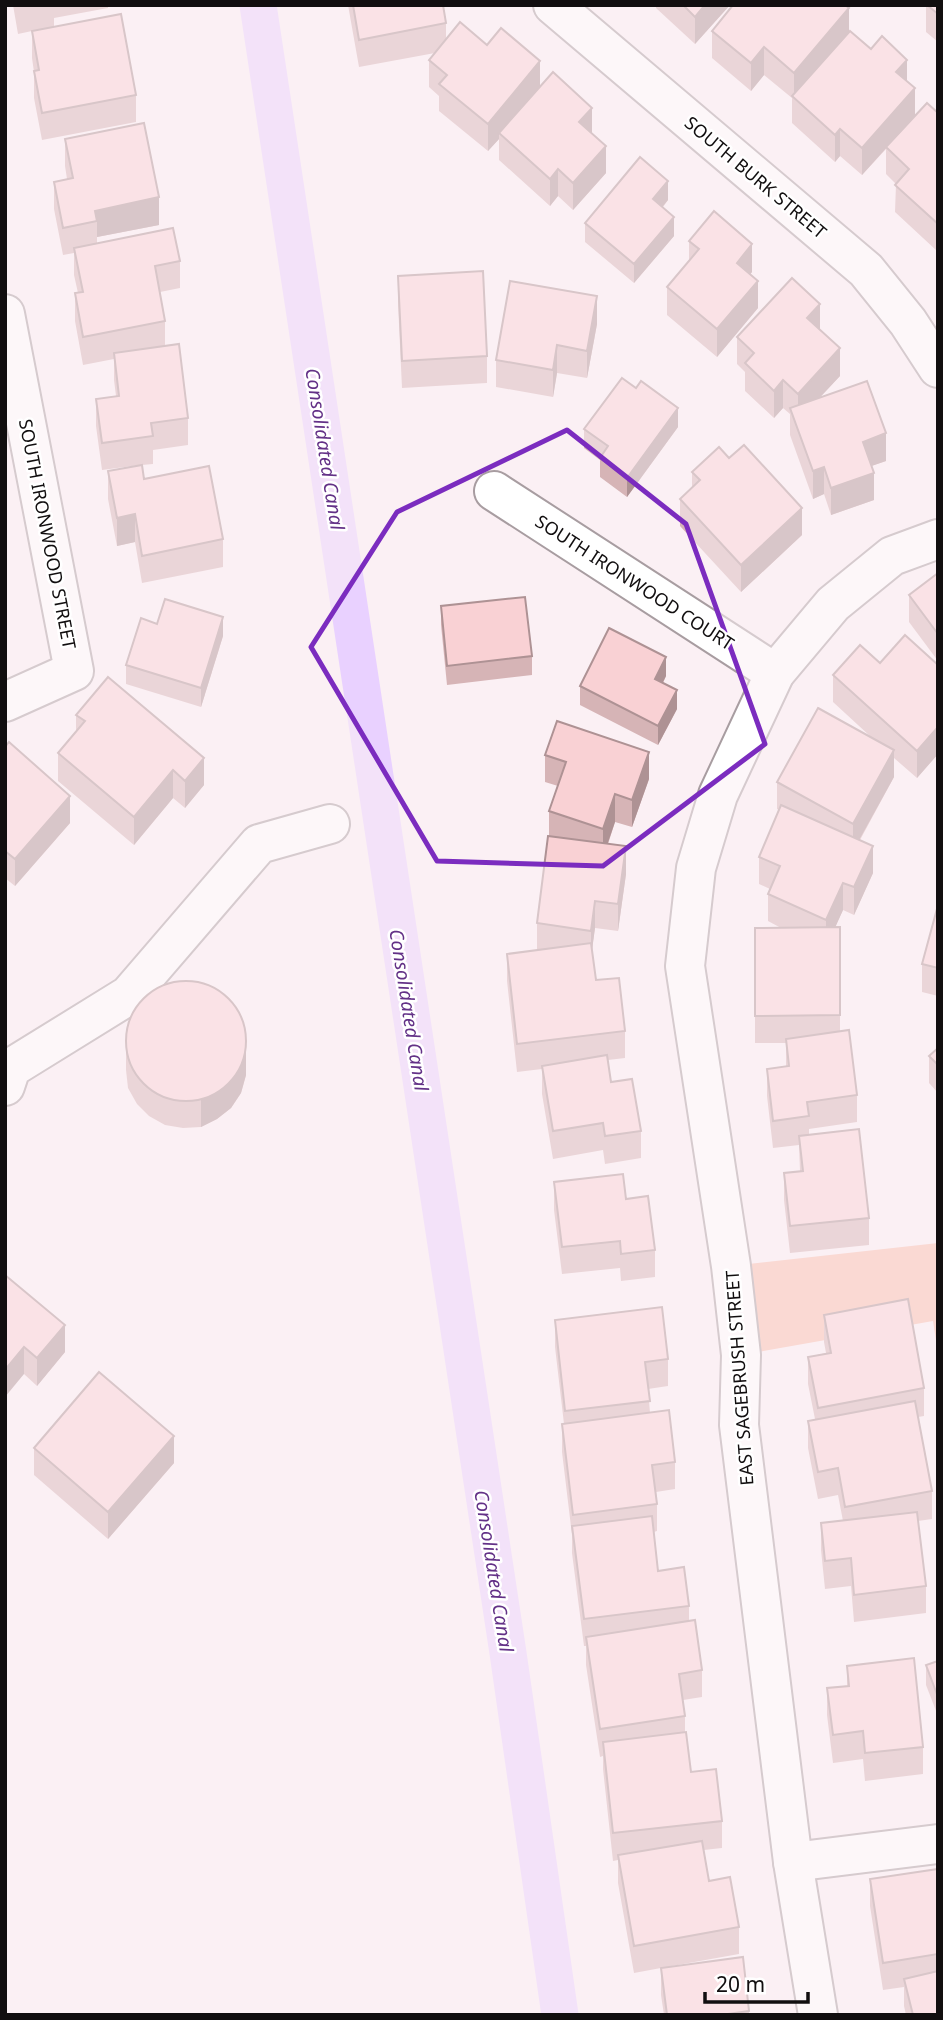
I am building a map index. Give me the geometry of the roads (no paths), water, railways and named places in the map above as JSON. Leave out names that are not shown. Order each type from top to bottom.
[{"type":"street","name":"SOUTH BURK STREET","points":[[553,5],[866,270],[908,323],[938,368]]},
{"type":"street","name":"SOUTH IRONWOOD STREET","points":[[5,314],[74,671],[5,702]]},
{"type":"street","name":"SOUTH IRONWOOD COURT","points":[[494,491],[775,673]]},
{"type":"street","points":[[775,673],[833,604],[892,556],[938,539]]},
{"type":"street","name":"EAST SAGEBRUSH STREET","points":[[775,673],[718,795],[696,868],[685,966],[731,1266],[741,1355],[739,1424],[793,1862],[818,2015]]},
{"type":"street","points":[[5,1086],[11,1068],[130,995],[259,845],[330,824]]},
{"type":"street","points":[[793,1862],[938,1844]]},
{"type":"waterway","name":"Consolidated Canal","points":[[258,5],[508,1653],[560,2015]]}]
